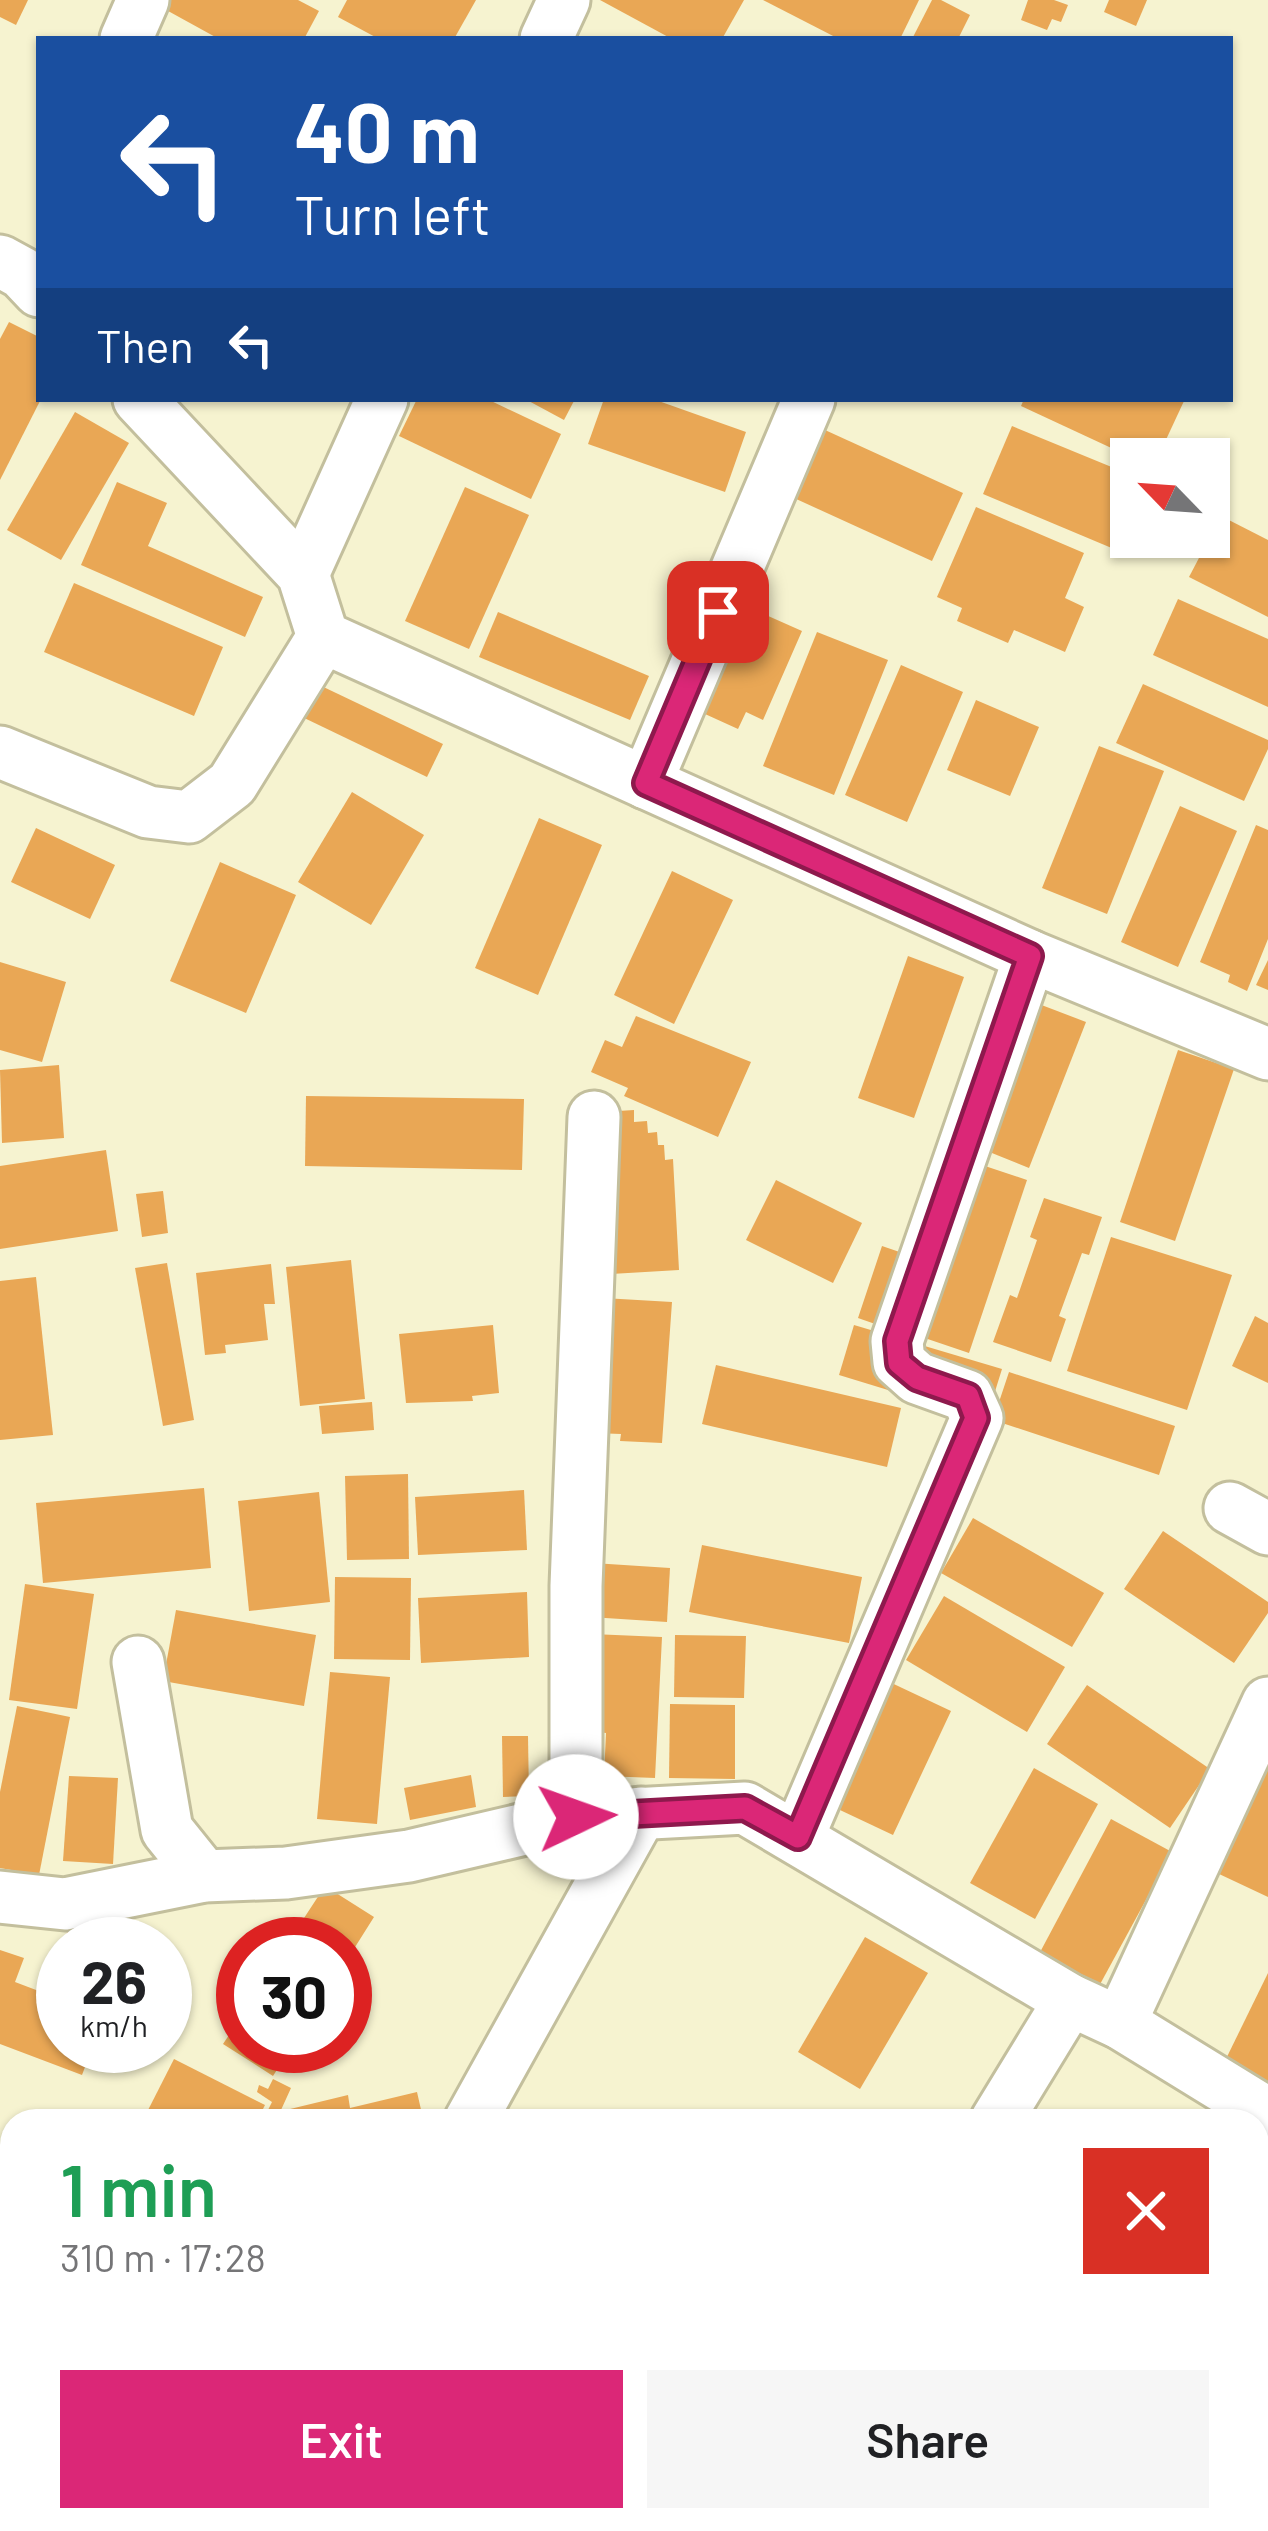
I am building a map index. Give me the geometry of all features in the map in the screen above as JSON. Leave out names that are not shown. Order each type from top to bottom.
[{"type":"street","points":[[127,36],[143,0]]},
{"type":"street","points":[[547,36],[564,0]]},
{"type":"street","points":[[0,752],[148,812],[189,817],[232,784],[322,637],[303,574],[142,402]]},
{"type":"street","points":[[303,574],[381,402]]},
{"type":"street","points":[[646,783],[808,402]]},
{"type":"street","points":[[322,637],[1030,956],[1268,1054]]},
{"type":"street","points":[[798,1837],[976,1418],[968,1396],[917,1378],[899,1363],[897,1341],[1030,956]]},
{"type":"street","points":[[576,1817],[576,1586],[593,1118]]},
{"type":"street","points":[[138,1662],[167,1830],[204,1876]]},
{"type":"street","points":[[1120,2023],[1268,1703]]},
{"type":"street","points":[[0,1897],[65,1904],[204,1876],[286,1873],[409,1856],[576,1817],[745,1808],[1070,2000],[1120,2023],[1260,2109]]},
{"type":"street","points":[[477,2109],[641,1814]]},
{"type":"street","points":[[1003,2109],[1070,2000]]},
{"type":"building","points":[[0,0],[28,0],[16,25],[0,17]]},
{"type":"building","points":[[162,0],[298,0],[319,11],[306,36],[214,36],[159,6]]},
{"type":"building","points":[[347,0],[476,0],[456,36],[373,36],[338,17]]},
{"type":"building","points":[[600,0],[744,0],[724,36],[666,36]]},
{"type":"building","points":[[763,0],[919,0],[901,36],[833,36]]},
{"type":"building","points":[[932,0],[970,15],[960,36],[914,36]]},
{"type":"building","points":[[1028,0],[1068,5],[1061,22],[1052,19],[1047,30],[1021,20]]},
{"type":"building","points":[[1109,0],[1147,0],[1136,26],[1104,12]]},
{"type":"building","points":[[9,322],[36,336],[39,402],[0,480],[0,339]]},
{"type":"building","points":[[416,402],[493,402],[561,434],[531,499],[399,436]]},
{"type":"building","points":[[531,402],[573,402],[564,420]]},
{"type":"building","points":[[603,402],[661,402],[746,432],[725,492],[588,444]]},
{"type":"building","points":[[1023,402],[1184,402],[1167,438],[1110,438],[1110,447],[1021,406]]},
{"type":"building","points":[[75,412],[129,443],[61,560],[7,530]]},
{"type":"building","points":[[1012,426],[1110,466],[1110,547],[983,494]]},
{"type":"building","points":[[825,430],[963,493],[932,561],[794,498]]},
{"type":"building","points":[[117,482],[167,503],[148,546],[263,597],[245,637],[81,565]]},
{"type":"building","points":[[465,487],[529,515],[469,649],[405,621]]},
{"type":"building","points":[[976,507],[1084,553],[1065,598],[1084,607],[1065,652],[1014,630],[1008,643],[957,621],[962,608],[937,597]]},
{"type":"building","points":[[1230,521],[1268,540],[1268,617],[1189,577],[1199,558],[1230,558]]},
{"type":"building","points":[[74,583],[223,647],[194,716],[44,652]]},
{"type":"building","points":[[1178,599],[1268,639],[1268,707],[1153,655]]},
{"type":"building","points":[[739,603],[802,631],[763,720],[746,712],[738,729],[705,714],[712,698],[699,691]]},
{"type":"building","points":[[498,612],[649,676],[630,720],[479,657]]},
{"type":"building","points":[[817,632],[888,660],[834,795],[763,766]]},
{"type":"building","points":[[901,665],[963,692],[907,822],[845,795]]},
{"type":"building","points":[[313,682],[443,744],[427,777],[298,715]]},
{"type":"building","points":[[1143,684],[1268,740],[1244,801],[1116,743]]},
{"type":"building","points":[[976,700],[1039,727],[1010,796],[947,770]]},
{"type":"building","points":[[1099,746],[1164,771],[1107,914],[1042,888]]},
{"type":"building","points":[[352,792],[424,835],[371,925],[298,882]]},
{"type":"building","points":[[1180,806],[1237,831],[1178,967],[1121,942]]},
{"type":"building","points":[[539,818],[602,845],[538,995],[475,968]]},
{"type":"building","points":[[1256,825],[1268,830],[1268,939],[1247,991],[1228,982],[1230,975],[1200,962]]},
{"type":"building","points":[[36,828],[115,865],[90,919],[11,882]]},
{"type":"building","points":[[220,862],[296,895],[246,1013],[170,981]]},
{"type":"building","points":[[672,871],[733,900],[674,1024],[614,995]]},
{"type":"building","points":[[908,956],[964,977],[914,1118],[858,1098]]},
{"type":"building","points":[[1268,960],[1268,990],[1256,985]]},
{"type":"building","points":[[0,962],[66,982],[42,1062],[0,1050]]},
{"type":"building","points":[[1018,996],[1086,1022],[1029,1168],[962,1141]]},
{"type":"building","points":[[636,1016],[751,1062],[718,1137],[624,1096],[628,1088],[591,1072],[605,1040],[622,1047]]},
{"type":"building","points":[[1178,1050],[1234,1069],[1175,1241],[1120,1222]]},
{"type":"building","points":[[59,1065],[64,1138],[2,1143],[0,1070]]},
{"type":"building","points":[[306,1096],[524,1099],[522,1170],[305,1166]]},
{"type":"building","points":[[634,1110],[634,1122],[647,1121],[648,1133],[657,1132],[658,1145],[664,1145],[665,1160],[673,1159],[679,1270],[611,1274],[602,1112]]},
{"type":"building","points":[[106,1150],[118,1231],[0,1249],[0,1166]]},
{"type":"building","points":[[961,1158],[1027,1180],[969,1353],[904,1331]]},
{"type":"building","points":[[776,1180],[862,1223],[833,1283],[746,1240]]},
{"type":"building","points":[[163,1191],[168,1233],[142,1237],[136,1194]]},
{"type":"building","points":[[1044,1198],[1102,1217],[1089,1255],[1082,1253],[1059,1316],[1066,1319],[1051,1362],[993,1342],[1010,1295],[1017,1298],[1037,1240],[1030,1237]]},
{"type":"building","points":[[1111,1237],[1232,1275],[1187,1410],[1067,1371]]},
{"type":"building","points":[[882,1246],[923,1260],[898,1332],[858,1318]]},
{"type":"building","points":[[351,1260],[365,1399],[300,1406],[286,1267]]},
{"type":"building","points":[[167,1263],[194,1420],[163,1426],[135,1268]]},
{"type":"building","points":[[271,1264],[275,1304],[264,1304],[268,1340],[225,1345],[226,1353],[205,1355],[196,1273]]},
{"type":"building","points":[[36,1277],[53,1435],[0,1440],[0,1281]]},
{"type":"building","points":[[603,1298],[672,1302],[662,1443],[620,1441],[621,1434],[594,1433]]},
{"type":"building","points":[[1255,1316],[1268,1323],[1268,1383],[1232,1366]]},
{"type":"building","points":[[493,1325],[499,1393],[472,1396],[473,1401],[406,1403],[399,1334]]},
{"type":"building","points":[[854,1325],[1002,1369],[986,1420],[839,1375]]},
{"type":"building","points":[[716,1365],[901,1408],[887,1467],[702,1424]]},
{"type":"building","points":[[1009,1372],[1175,1426],[1159,1475],[993,1420]]},
{"type":"building","points":[[372,1402],[374,1430],[322,1434],[319,1406]]},
{"type":"building","points":[[408,1474],[409,1559],[347,1560],[345,1476]]},
{"type":"building","points":[[204,1488],[211,1568],[43,1583],[36,1503]]},
{"type":"building","points":[[524,1490],[527,1550],[418,1555],[415,1497]]},
{"type":"building","points":[[319,1492],[330,1602],[249,1611],[238,1501]]},
{"type":"building","points":[[973,1518],[1104,1593],[1072,1647],[941,1573]]},
{"type":"building","points":[[1163,1531],[1268,1602],[1268,1613],[1234,1663],[1124,1589]]},
{"type":"building","points":[[702,1545],[862,1577],[849,1643],[689,1612]]},
{"type":"building","points":[[593,1563],[670,1568],[667,1622],[590,1617]]},
{"type":"building","points":[[335,1577],[411,1578],[410,1660],[334,1659]]},
{"type":"building","points":[[25,1584],[94,1594],[77,1709],[9,1700]]},
{"type":"building","points":[[527,1592],[529,1657],[421,1663],[418,1598]]},
{"type":"building","points":[[944,1596],[1065,1667],[1027,1732],[906,1660]]},
{"type":"building","points":[[176,1610],[316,1635],[304,1706],[163,1681]]},
{"type":"building","points":[[592,1634],[662,1637],[655,1778],[604,1776],[606,1733],[588,1731]]},
{"type":"building","points":[[675,1635],[746,1636],[744,1698],[674,1697]]},
{"type":"building","points":[[330,1672],[390,1677],[377,1824],[317,1819]]},
{"type":"building","points":[[881,1678],[951,1711],[893,1835],[823,1802]]},
{"type":"building","points":[[1087,1685],[1210,1769],[1170,1828],[1047,1744]]},
{"type":"building","points":[[670,1704],[735,1705],[735,1779],[669,1778]]},
{"type":"building","points":[[17,1706],[70,1717],[39,1875],[0,1868],[0,1792]]},
{"type":"building","points":[[502,1736],[528,1736],[529,1796],[503,1797]]},
{"type":"building","points":[[1268,1761],[1268,1897],[1217,1873]]},
{"type":"building","points":[[1034,1768],[1098,1804],[1035,1919],[970,1883]]},
{"type":"building","points":[[471,1775],[476,1807],[410,1820],[404,1788]]},
{"type":"building","points":[[69,1776],[118,1778],[113,1864],[63,1861]]},
{"type":"building","points":[[1111,1819],[1172,1852],[1098,1988],[1038,1956]]},
{"type":"building","points":[[325,1886],[374,1917],[372,1920],[305,1917]]},
{"type":"building","points":[[865,1937],[928,1973],[860,2089],[798,2052]]},
{"type":"building","points":[[0,1950],[24,1958],[15,1982],[36,1990],[36,2058],[0,2044]]},
{"type":"building","points":[[1268,1973],[1268,2089],[1222,2067]]},
{"type":"building","points":[[192,2068],[265,2105],[263,2109],[149,2109],[167,2073],[192,2073]]},
{"type":"building","points":[[273,2079],[291,2088],[281,2109],[268,2109],[272,2102],[257,2092],[259,2085],[268,2089]]},
{"type":"building","points":[[417,2092],[421,2109],[290,2109],[348,2095],[350,2108]]},
{"type":"route","points":[[576,1817],[745,1808],[798,1837],[976,1418],[968,1396],[917,1378],[899,1363],[897,1341],[1030,956],[646,783],[718,612]]}]
